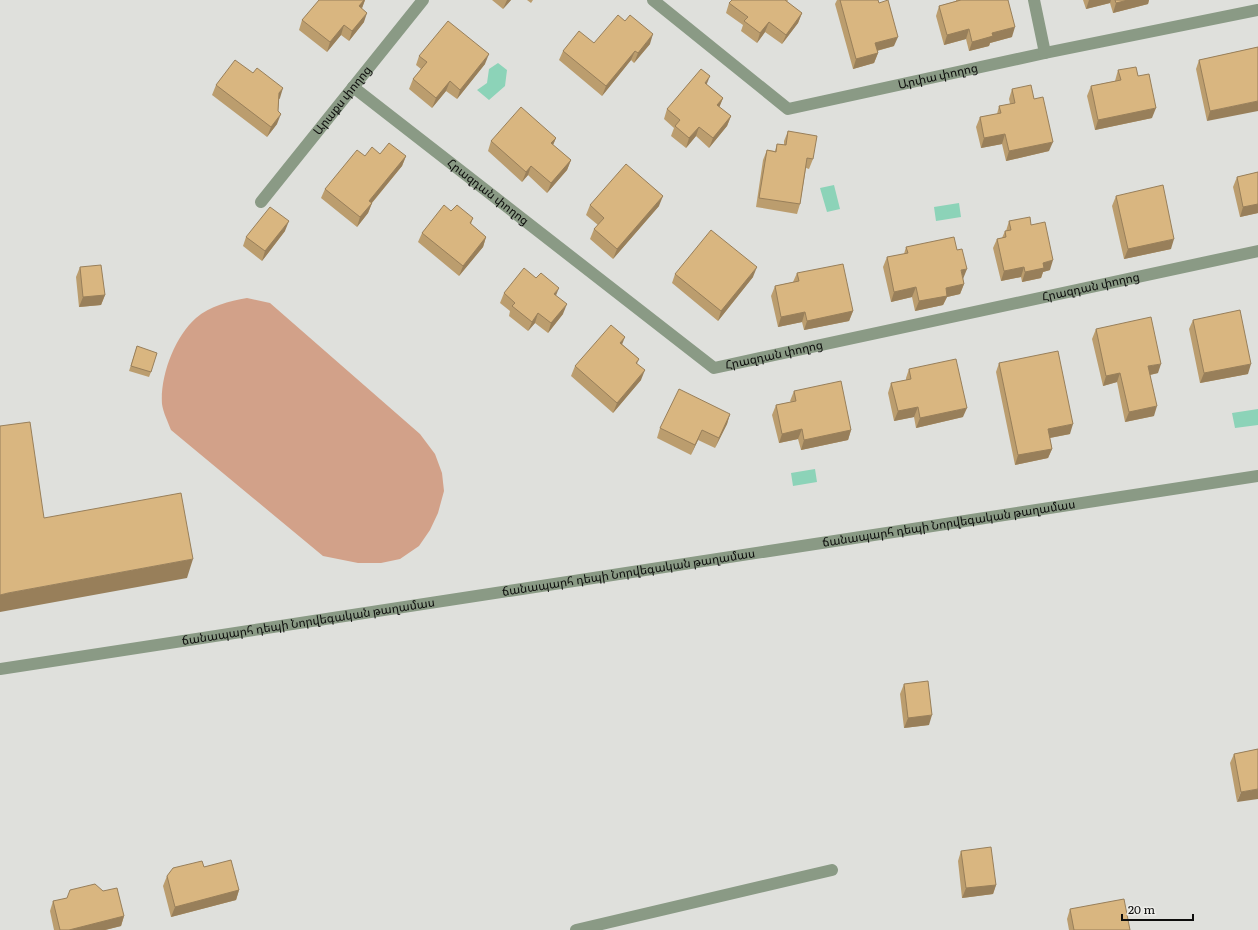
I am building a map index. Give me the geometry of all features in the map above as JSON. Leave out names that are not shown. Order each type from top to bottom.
[{"type":"street","name":"Արաքս փողոց","points":[[262,202],[423,0]]},
{"type":"street","name":"Արփա փողոց","points":[[653,0],[788,109],[1045,53],[1258,10]]},
{"type":"street","points":[[1034,0],[1045,53]]},
{"type":"street","name":"Հրազդան փողոց","points":[[353,88],[714,368],[1258,251]]},
{"type":"street","name":"ճանապարհ դեպի Նորվեգական թաղամաս","points":[[0,669],[1258,476]]},
{"type":"street","points":[[576,930],[832,870]]},
{"type":"shaded area","points":[[498,63],[507,70],[505,86],[489,100],[477,90],[487,83],[489,69]]},
{"type":"shaded area","points":[[834,185],[840,209],[827,212],[820,188]]},
{"type":"shaded area","points":[[959,203],[961,217],[936,221],[934,207]]},
{"type":"shaded area","points":[[247,298],[270,303],[420,434],[435,454],[442,473],[444,491],[438,513],[430,530],[419,546],[400,559],[381,563],[358,563],[323,556],[171,430],[164,414],[162,393],[166,369],[175,346],[188,326],[207,310],[227,302]]},
{"type":"shaded area","points":[[1258,409],[1258,425],[1235,428],[1232,413]]},
{"type":"shaded area","points":[[815,469],[817,482],[793,486],[791,473]]},
{"type":"building","points":[[319,0],[364,0],[359,6],[367,13],[352,31],[344,25],[330,42],[302,20]]},
{"type":"building","points":[[732,0],[785,0],[802,13],[786,35],[769,22],[760,33],[744,21],[748,17],[729,3]]},
{"type":"building","points":[[840,0],[878,0],[879,3],[888,0],[898,37],[875,43],[878,53],[856,59]]},
{"type":"building","points":[[961,0],[1008,0],[1015,27],[992,33],[993,36],[972,42],[969,29],[947,35],[939,6]]},
{"type":"building","points":[[1115,0],[1128,0],[1116,3]]},
{"type":"building","points":[[618,15],[625,21],[630,15],[653,34],[638,53],[635,51],[606,86],[563,51],[579,31],[594,43]]},
{"type":"building","points":[[448,21],[489,54],[460,90],[450,81],[436,98],[413,79],[427,62],[419,56]]},
{"type":"building","points":[[1258,47],[1258,101],[1210,111],[1199,60]]},
{"type":"building","points":[[235,60],[253,73],[257,68],[283,88],[279,93],[278,111],[281,114],[271,127],[216,85]]},
{"type":"building","points":[[1136,67],[1138,76],[1149,74],[1156,108],[1098,120],[1091,86],[1121,80],[1118,70]]},
{"type":"building","points":[[701,69],[710,76],[705,83],[723,98],[717,105],[731,116],[713,138],[699,127],[689,138],[675,126],[680,120],[667,109]]},
{"type":"building","points":[[1031,85],[1034,99],[1043,97],[1053,142],[1009,151],[1005,134],[984,138],[980,117],[1001,113],[999,106],[1015,103],[1012,89]]},
{"type":"building","points":[[521,107],[556,138],[551,143],[571,160],[551,183],[531,166],[526,172],[491,141]]},
{"type":"building","points":[[788,131],[817,136],[813,159],[807,158],[800,204],[759,198],[767,150],[776,152],[777,144],[786,145]]},
{"type":"building","points":[[389,143],[406,156],[369,201],[372,203],[360,217],[325,189],[357,150],[365,156],[372,147],[380,154]]},
{"type":"building","points":[[626,164],[663,196],[617,249],[594,229],[604,218],[590,205]]},
{"type":"building","points":[[1258,172],[1258,204],[1243,207],[1237,177]]},
{"type":"building","points":[[1163,185],[1174,239],[1128,249],[1116,196]]},
{"type":"building","points":[[444,205],[451,211],[457,205],[473,218],[470,223],[486,237],[463,266],[422,233]]},
{"type":"building","points":[[270,207],[289,221],[265,251],[246,237]]},
{"type":"building","points":[[1030,217],[1031,225],[1045,222],[1053,260],[1043,263],[1044,268],[1025,272],[1024,267],[1004,271],[997,239],[1006,237],[1005,231],[1011,230],[1009,221]]},
{"type":"building","points":[[711,230],[757,267],[721,311],[675,274]]},
{"type":"building","points":[[954,237],[957,250],[962,249],[967,269],[961,270],[964,284],[946,288],[947,296],[919,301],[916,287],[894,292],[887,257],[908,253],[906,247]]},
{"type":"building","points":[[843,264],[853,311],[807,321],[805,312],[781,317],[775,286],[799,281],[797,273]]},
{"type":"building","points":[[101,265],[105,295],[83,297],[80,267]]},
{"type":"building","points":[[524,268],[536,278],[541,273],[559,288],[554,294],[567,304],[551,323],[538,313],[532,322],[512,306],[515,303],[504,293]]},
{"type":"building","points":[[1240,310],[1251,364],[1204,373],[1193,320]]},
{"type":"building","points":[[1151,317],[1161,364],[1148,366],[1157,406],[1129,412],[1120,373],[1106,376],[1096,329]]},
{"type":"building","points":[[611,325],[625,337],[620,343],[639,359],[636,363],[645,370],[617,403],[575,366]]},
{"type":"building","points":[[137,346],[157,353],[151,372],[131,366]]},
{"type":"building","points":[[1058,351],[1073,424],[1048,429],[1052,449],[1018,455],[999,363]]},
{"type":"building","points":[[956,359],[967,408],[920,418],[918,407],[898,411],[891,383],[911,379],[909,369]]},
{"type":"building","points":[[841,381],[851,430],[804,440],[802,429],[782,434],[776,405],[796,401],[794,391]]},
{"type":"building","points":[[679,389],[730,414],[719,438],[702,430],[695,445],[660,428]]},
{"type":"building","points":[[30,422],[44,518],[181,493],[193,559],[0,595],[0,426]]},
{"type":"building","points":[[928,681],[932,715],[908,718],[904,684]]},
{"type":"building","points":[[1258,749],[1258,789],[1241,792],[1234,754]]},
{"type":"building","points":[[991,847],[996,885],[966,888],[961,851]]},
{"type":"building","points":[[231,860],[239,890],[175,907],[167,876],[173,868],[202,861],[204,867]]},
{"type":"building","points":[[95,884],[103,891],[117,888],[124,916],[69,930],[60,930],[53,901],[67,898],[70,890]]},
{"type":"building","points":[[1124,899],[1130,930],[1074,930],[1070,909]]}]
